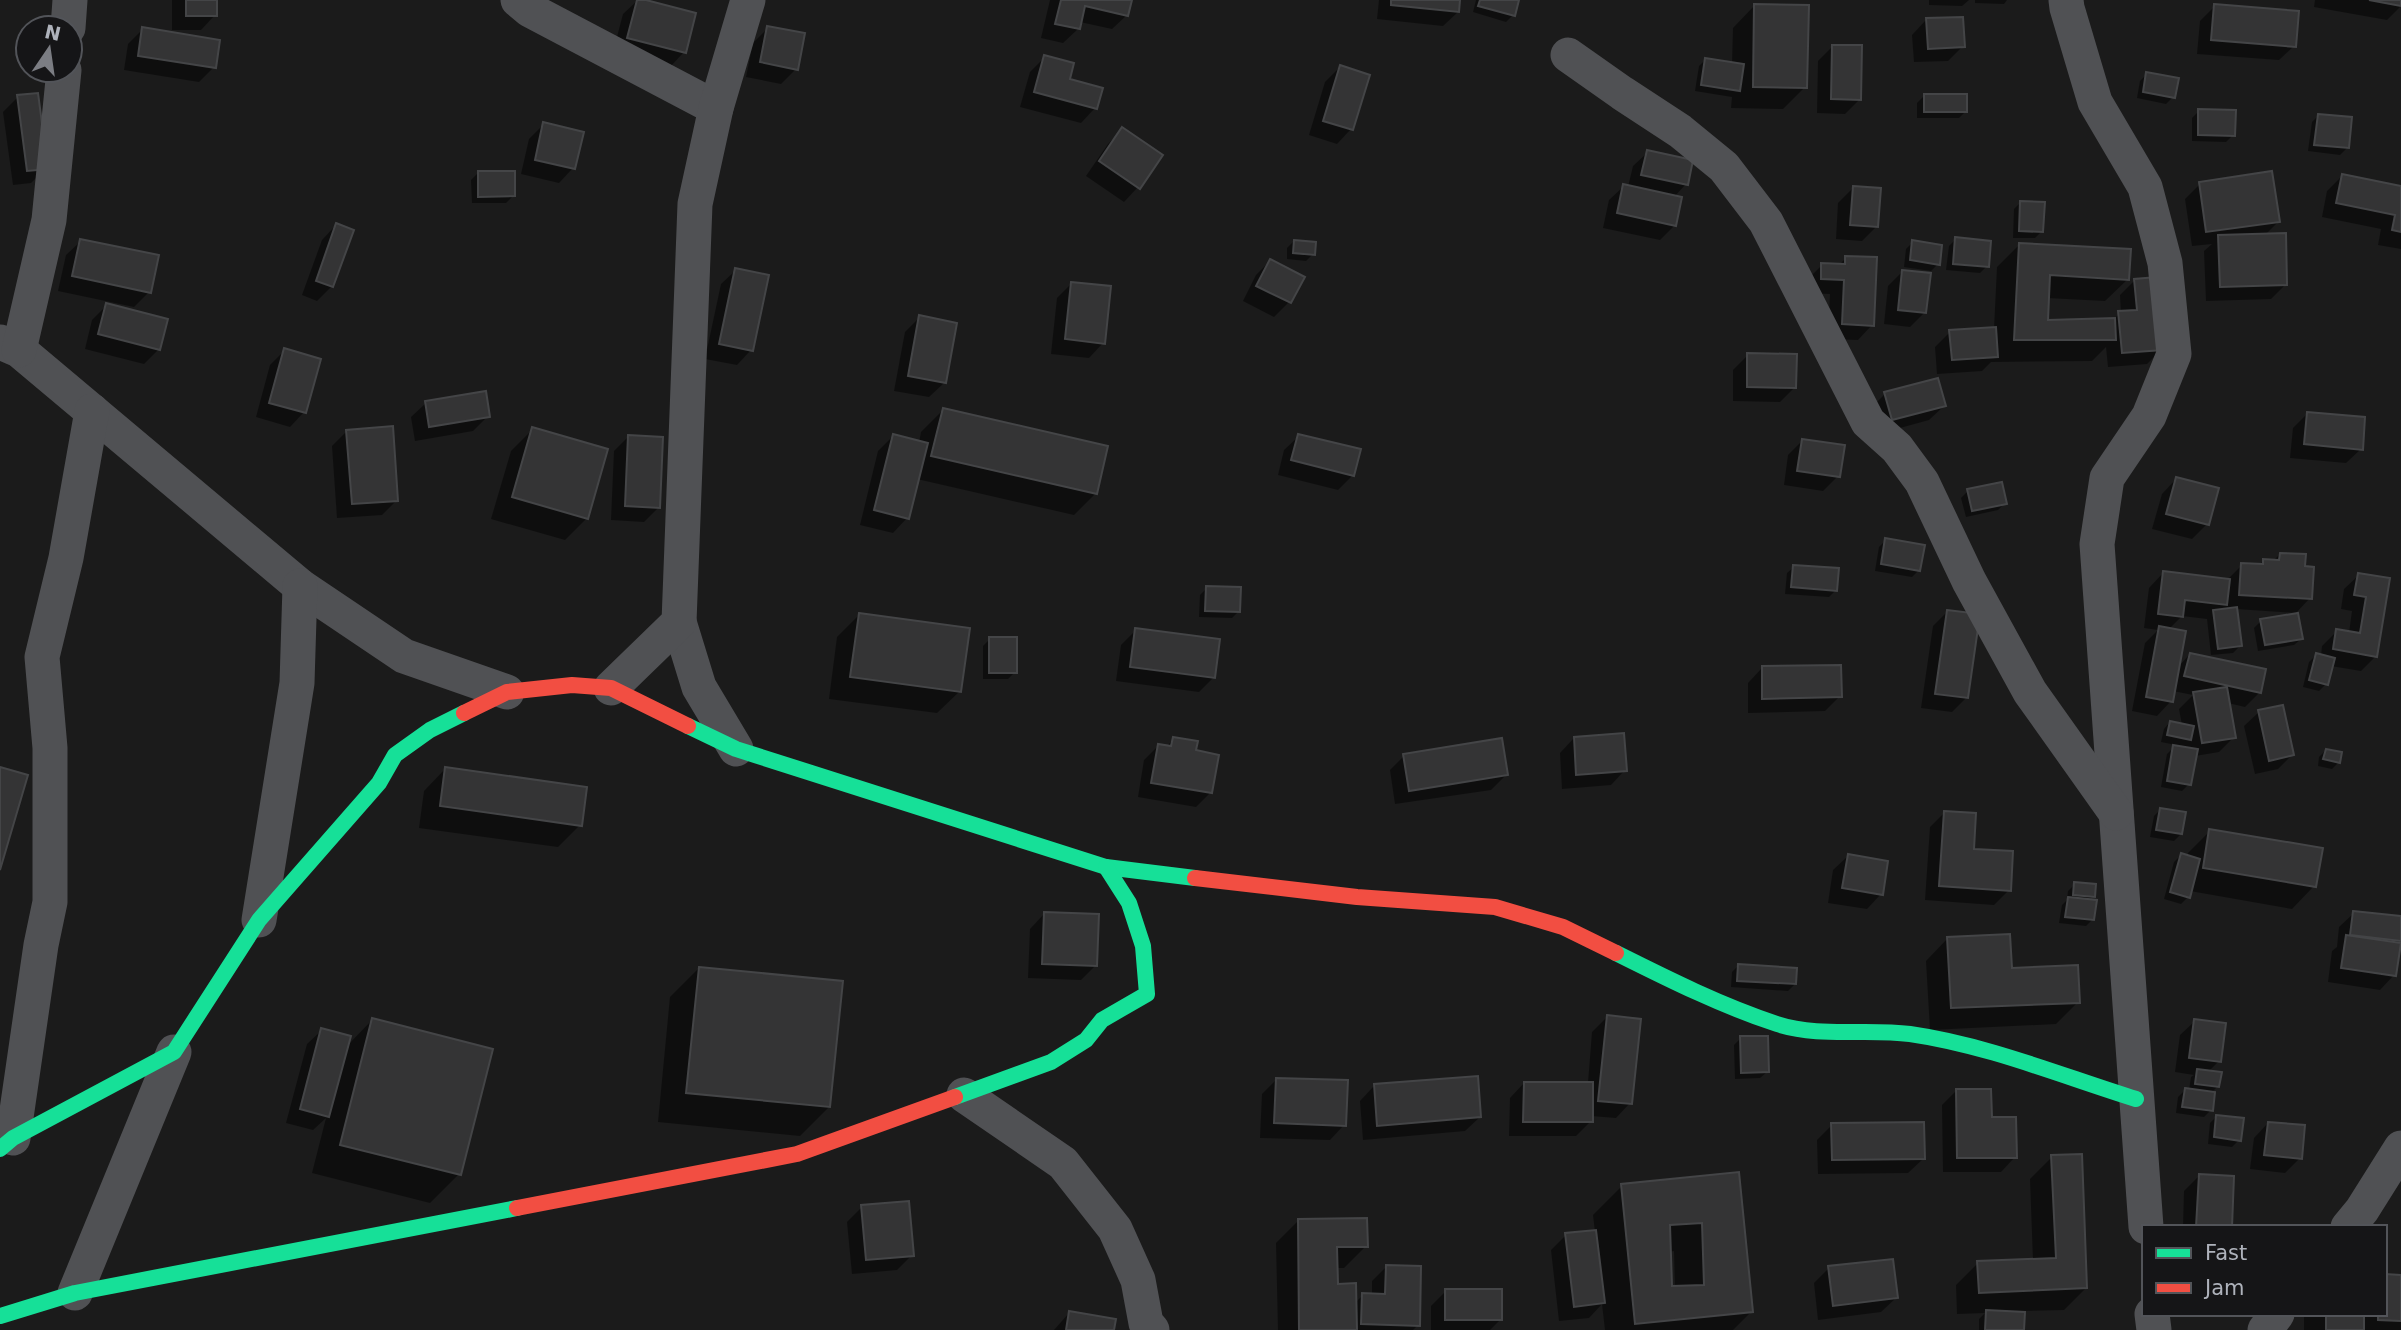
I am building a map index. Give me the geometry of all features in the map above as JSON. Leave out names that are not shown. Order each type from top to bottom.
[{"type":"street","points":[[518,0],[530,10],[716,108]]},
{"type":"street","points":[[736,749],[699,687],[679,622],[695,204],[716,108],[748,0]]},
{"type":"street","points":[[2066,0],[2095,102],[2145,187],[2165,263],[2174,354],[2149,416],[2108,478],[2097,544],[2146,1225]]},
{"type":"street","points":[[1568,55],[1680,131],[1724,167],[1766,222],[1868,422],[1897,448],[1922,482],[1969,581],[2030,692],[2116,814]]},
{"type":"street","points":[[63,84],[49,220],[10,346],[92,411],[300,586],[404,656],[507,692]]},
{"type":"street","points":[[6,1144],[50,902],[50,748],[42,657],[66,558],[92,411]]},
{"type":"street","points":[[259,920],[296,683],[300,586]]},
{"type":"street","points":[[611,688],[679,622]]},
{"type":"street","points":[[75,1293],[174,1052],[259,920],[379,783],[395,755],[430,730],[507,692],[572,685],[611,688],[736,749],[1106,867],[1357,897],[1495,907],[1563,927],[1681,985],[1779,1026],[1833,1033],[1908,1034],[1966,1045],[2136,1099]]},
{"type":"street","points":[[0,1316],[75,1293],[797,1154],[1051,1062],[1086,1041],[1102,1020],[1147,994],[1143,946],[1129,903],[1106,867]]},
{"type":"street","points":[[6,1144],[174,1052]]},
{"type":"street","points":[[964,1095],[1063,1163],[1115,1229],[1138,1280],[1146,1323],[1152,1330]]},
{"type":"street","points":[[2350,1225],[2401,1149]]},
{"type":"building","points":[[186,0],[217,0],[217,16],[186,16]]},
{"type":"building","points":[[637,0],[696,13],[686,53],[627,38]]},
{"type":"building","points":[[1061,0],[1132,0],[1128,16],[1085,6],[1080,29],[1055,24]]},
{"type":"building","points":[[1391,0],[1460,0],[1459,12],[1391,5]]},
{"type":"building","points":[[1480,0],[1519,0],[1515,16],[1478,6]]},
{"type":"building","points":[[2369,0],[2401,0],[2401,6]]},
{"type":"building","points":[[1754,4],[1809,5],[1807,88],[1753,87]]},
{"type":"building","points":[[2214,4],[2299,11],[2296,47],[2211,40]]},
{"type":"building","points":[[1963,17],[1965,47],[1928,49],[1926,18]]},
{"type":"building","points":[[767,26],[805,33],[798,70],[760,62]]},
{"type":"building","points":[[142,27],[220,40],[216,68],[138,56]]},
{"type":"building","points":[[1832,45],[1862,45],[1861,100],[1831,99]]},
{"type":"building","points":[[1044,55],[1074,63],[1070,79],[1103,88],[1097,109],[1034,92]]},
{"type":"building","points":[[1705,58],[1744,64],[1740,91],[1701,85]]},
{"type":"building","points":[[1340,65],[1370,75],[1353,130],[1323,121]]},
{"type":"building","points":[[2146,72],[2179,78],[2175,98],[2143,92]]},
{"type":"building","points":[[38,93],[48,169],[27,171],[17,95]]},
{"type":"building","points":[[1924,94],[1967,94],[1967,112],[1924,112]]},
{"type":"building","points":[[2198,109],[2236,110],[2235,136],[2198,135]]},
{"type":"building","points":[[2318,114],[2352,117],[2349,148],[2314,145]]},
{"type":"building","points":[[543,122],[584,132],[575,169],[535,160]]},
{"type":"building","points":[[1122,127],[1163,155],[1140,189],[1099,161]]},
{"type":"building","points":[[1647,150],[1693,160],[1688,185],[1641,175]]},
{"type":"building","points":[[478,171],[515,171],[515,196],[478,197]]},
{"type":"building","points":[[2272,171],[2280,222],[2206,232],[2199,182]]},
{"type":"building","points":[[2342,174],[2401,186],[2401,232],[2392,230],[2395,215],[2336,203]]},
{"type":"building","points":[[1623,184],[1682,197],[1676,226],[1617,213]]},
{"type":"building","points":[[1853,186],[1881,188],[1878,227],[1850,225]]},
{"type":"building","points":[[2020,201],[2045,202],[2043,232],[2019,231]]},
{"type":"building","points":[[336,223],[354,230],[333,287],[316,281]]},
{"type":"building","points":[[2286,233],[2287,285],[2220,287],[2218,235]]},
{"type":"building","points":[[1955,237],[1991,241],[1989,267],[1953,264]]},
{"type":"building","points":[[80,239],[159,255],[151,293],[72,276]]},
{"type":"building","points":[[1294,240],[1316,242],[1315,255],[1293,253]]},
{"type":"building","points":[[1912,240],[1942,245],[1940,265],[1910,260]]},
{"type":"building","points":[[2019,243],[2131,249],[2129,280],[2050,275],[2048,320],[2115,318],[2116,340],[2014,340]]},
{"type":"building","points":[[1845,256],[1877,257],[1874,326],[1842,324],[1844,280],[1821,279],[1821,263],[1845,264]]},
{"type":"building","points":[[1270,259],[1305,277],[1291,303],[1256,286]]},
{"type":"building","points":[[735,268],[769,275],[753,351],[719,344]]},
{"type":"building","points":[[1902,270],[1931,273],[1926,313],[1898,310]]},
{"type":"building","points":[[2157,277],[2163,350],[2122,353],[2118,311],[2137,310],[2134,279]]},
{"type":"building","points":[[1071,282],[1111,286],[1105,344],[1065,339]]},
{"type":"building","points":[[106,303],[168,319],[160,350],[98,334]]},
{"type":"building","points":[[919,315],[957,323],[946,383],[908,376]]},
{"type":"building","points":[[1996,327],[1998,357],[1952,360],[1949,330]]},
{"type":"building","points":[[284,348],[321,359],[306,413],[269,403]]},
{"type":"building","points":[[1747,353],[1797,354],[1796,388],[1747,387]]},
{"type":"building","points":[[1938,378],[1946,406],[1892,420],[1884,392]]},
{"type":"building","points":[[486,391],[490,417],[429,427],[425,401]]},
{"type":"building","points":[[943,408],[1108,446],[1097,494],[931,456]]},
{"type":"building","points":[[2307,412],[2365,417],[2363,450],[2304,444]]},
{"type":"building","points":[[393,426],[398,501],[352,504],[346,430]]},
{"type":"building","points":[[532,427],[608,449],[588,519],[512,497]]},
{"type":"building","points":[[893,434],[928,443],[909,519],[874,510]]},
{"type":"building","points":[[1298,434],[1361,449],[1354,476],[1291,460]]},
{"type":"building","points":[[628,435],[663,437],[660,508],[625,506]]},
{"type":"building","points":[[1802,439],[1845,445],[1840,477],[1797,471]]},
{"type":"building","points":[[2176,477],[2219,488],[2209,525],[2166,514]]},
{"type":"building","points":[[2002,482],[2007,504],[1972,511],[1967,489]]},
{"type":"building","points":[[1885,538],[1925,545],[1920,571],[1881,564]]},
{"type":"building","points":[[2280,553],[2306,554],[2305,566],[2314,567],[2312,599],[2239,595],[2241,563],[2263,564],[2263,559],[2279,560]]},
{"type":"building","points":[[1793,565],[1839,568],[1837,591],[1791,587]]},
{"type":"building","points":[[2163,571],[2230,579],[2227,605],[2185,600],[2183,617],[2158,614]]},
{"type":"building","points":[[2358,573],[2390,578],[2377,657],[2333,649],[2336,629],[2360,633],[2366,597],[2354,595]]},
{"type":"building","points":[[1206,586],[1241,587],[1240,612],[1205,611]]},
{"type":"building","points":[[2237,607],[2242,646],[2218,649],[2213,610]]},
{"type":"building","points":[[1947,610],[1980,614],[1968,698],[1935,694]]},
{"type":"building","points":[[859,613],[970,628],[961,692],[850,677]]},
{"type":"building","points":[[2298,613],[2303,639],[2265,645],[2260,619]]},
{"type":"building","points":[[2159,626],[2186,631],[2173,702],[2146,697]]},
{"type":"building","points":[[1135,628],[1220,639],[1215,678],[1130,667]]},
{"type":"building","points":[[989,637],[1017,637],[1017,673],[989,673]]},
{"type":"building","points":[[2190,653],[2266,669],[2261,693],[2184,676]]},
{"type":"building","points":[[2316,653],[2335,658],[2328,685],[2309,680]]},
{"type":"building","points":[[1841,665],[1842,697],[1762,699],[1762,666]]},
{"type":"building","points":[[2227,687],[2236,738],[2202,743],[2193,692]]},
{"type":"building","points":[[2283,705],[2294,755],[2269,761],[2258,710]]},
{"type":"building","points":[[2170,721],[2194,726],[2191,740],[2167,735]]},
{"type":"building","points":[[1624,733],[1627,771],[1576,775],[1574,737]]},
{"type":"building","points":[[1173,737],[1198,741],[1196,750],[1219,755],[1212,793],[1151,783],[1158,744],[1171,746]]},
{"type":"building","points":[[1502,738],[1508,775],[1409,791],[1403,754]]},
{"type":"building","points":[[2173,745],[2198,749],[2191,785],[2167,781]]},
{"type":"building","points":[[2326,749],[2342,752],[2340,763],[2323,759]]},
{"type":"building","points":[[0,767],[28,775],[0,870]]},
{"type":"building","points":[[445,767],[587,787],[582,826],[440,806]]},
{"type":"building","points":[[2160,808],[2186,812],[2182,834],[2156,830]]},
{"type":"building","points":[[1944,811],[1976,813],[1974,849],[2013,851],[2011,891],[1939,886]]},
{"type":"building","points":[[2209,829],[2323,848],[2316,887],[2203,868]]},
{"type":"building","points":[[2181,853],[2200,859],[2190,898],[2170,892]]},
{"type":"building","points":[[1848,854],[1888,861],[1883,895],[1842,888]]},
{"type":"building","points":[[2074,882],[2096,884],[2095,897],[2073,895]]},
{"type":"building","points":[[2068,897],[2097,900],[2094,920],[2065,917]]},
{"type":"building","points":[[2353,911],[2401,916],[2401,941],[2350,935]]},
{"type":"building","points":[[1044,912],[1099,914],[1097,966],[1042,964]]},
{"type":"building","points":[[2010,934],[2012,968],[2078,965],[2080,1003],[1951,1008],[1947,937]]},
{"type":"building","points":[[2346,935],[2401,943],[2396,976],[2341,968]]},
{"type":"building","points":[[1738,964],[1797,968],[1796,984],[1737,981]]},
{"type":"building","points":[[699,967],[843,981],[830,1107],[686,1093]]},
{"type":"building","points":[[1607,1015],[1641,1019],[1632,1104],[1598,1101]]},
{"type":"building","points":[[372,1018],[493,1049],[461,1175],[340,1145]]},
{"type":"building","points":[[2194,1019],[2226,1023],[2221,1062],[2189,1058]]},
{"type":"building","points":[[321,1028],[351,1036],[329,1117],[300,1109]]},
{"type":"building","points":[[1740,1036],[1768,1036],[1769,1072],[1741,1073]]},
{"type":"building","points":[[2197,1069],[2222,1072],[2219,1087],[2195,1084]]},
{"type":"building","points":[[1478,1076],[1481,1117],[1377,1126],[1374,1084]]},
{"type":"building","points":[[1276,1078],[1348,1080],[1346,1126],[1274,1123]]},
{"type":"building","points":[[1524,1082],[1593,1082],[1593,1122],[1523,1122]]},
{"type":"building","points":[[2185,1088],[2215,1092],[2213,1111],[2182,1107]]},
{"type":"building","points":[[1956,1089],[1991,1089],[1992,1117],[2016,1117],[2017,1158],[1957,1158]]},
{"type":"building","points":[[2216,1115],[2244,1118],[2241,1141],[2214,1137]]},
{"type":"building","points":[[1924,1122],[1925,1159],[1832,1160],[1831,1123]]},
{"type":"building","points":[[2268,1122],[2305,1125],[2302,1159],[2264,1155]]},
{"type":"building","points":[[2082,1154],[2087,1288],[1979,1293],[1977,1261],[2056,1258],[2051,1155]]},
{"type":"building","points":[[1739,1172],[1753,1312],[1635,1324],[1621,1184]],"holes":[[[1702,1223],[1704,1285],[1672,1286],[1670,1225]]]},
{"type":"building","points":[[2199,1174],[2234,1176],[2232,1225],[2196,1225]]},
{"type":"building","points":[[909,1201],[914,1256],[866,1260],[861,1205]]},
{"type":"building","points":[[1367,1218],[1368,1247],[1337,1247],[1338,1284],[1356,1283],[1357,1330],[1299,1330],[1298,1219]]},
{"type":"building","points":[[1596,1230],[1605,1303],[1574,1307],[1565,1233]]},
{"type":"building","points":[[1893,1259],[1898,1298],[1833,1306],[1828,1266]]},
{"type":"building","points":[[1386,1265],[1421,1266],[1420,1326],[1361,1324],[1362,1293],[1385,1294]]},
{"type":"building","points":[[2387,1274],[2401,1275],[2401,1321],[2378,1320],[2378,1316],[2387,1316]]},
{"type":"building","points":[[1445,1289],[1502,1289],[1502,1320],[1445,1320]]},
{"type":"building","points":[[1986,1310],[2025,1312],[2024,1330],[1985,1330]]},
{"type":"building","points":[[1069,1311],[1116,1319],[1114,1330],[1066,1330]]},
{"type":"building","points":[[2326,1316],[2364,1316],[2364,1330],[2326,1330]]},
{"type":"traffic: fast","points":[[0,1149],[13,1138],[174,1052],[259,920],[379,783],[395,755],[430,730],[464,713]]},
{"type":"traffic: fast","points":[[688,726],[736,749],[1106,867],[1195,878]]},
{"type":"traffic: fast","points":[[955,1097],[1051,1062],[1086,1040],[1102,1020],[1147,994],[1143,946],[1129,903],[1106,867]]},
{"type":"traffic: fast","points":[[1616,953],[1675,982],[1777,1024],[1810,1031],[1893,1032],[1939,1039],[1996,1053],[2136,1099]]},
{"type":"traffic: fast","points":[[0,1316],[75,1293],[517,1208]]},
{"type":"traffic: jam","points":[[464,713],[507,692],[572,685],[611,688],[688,726]]},
{"type":"traffic: jam","points":[[1195,878],[1357,897],[1495,907],[1563,927],[1616,953]]},
{"type":"traffic: jam","points":[[517,1208],[797,1154],[955,1097]]}]
